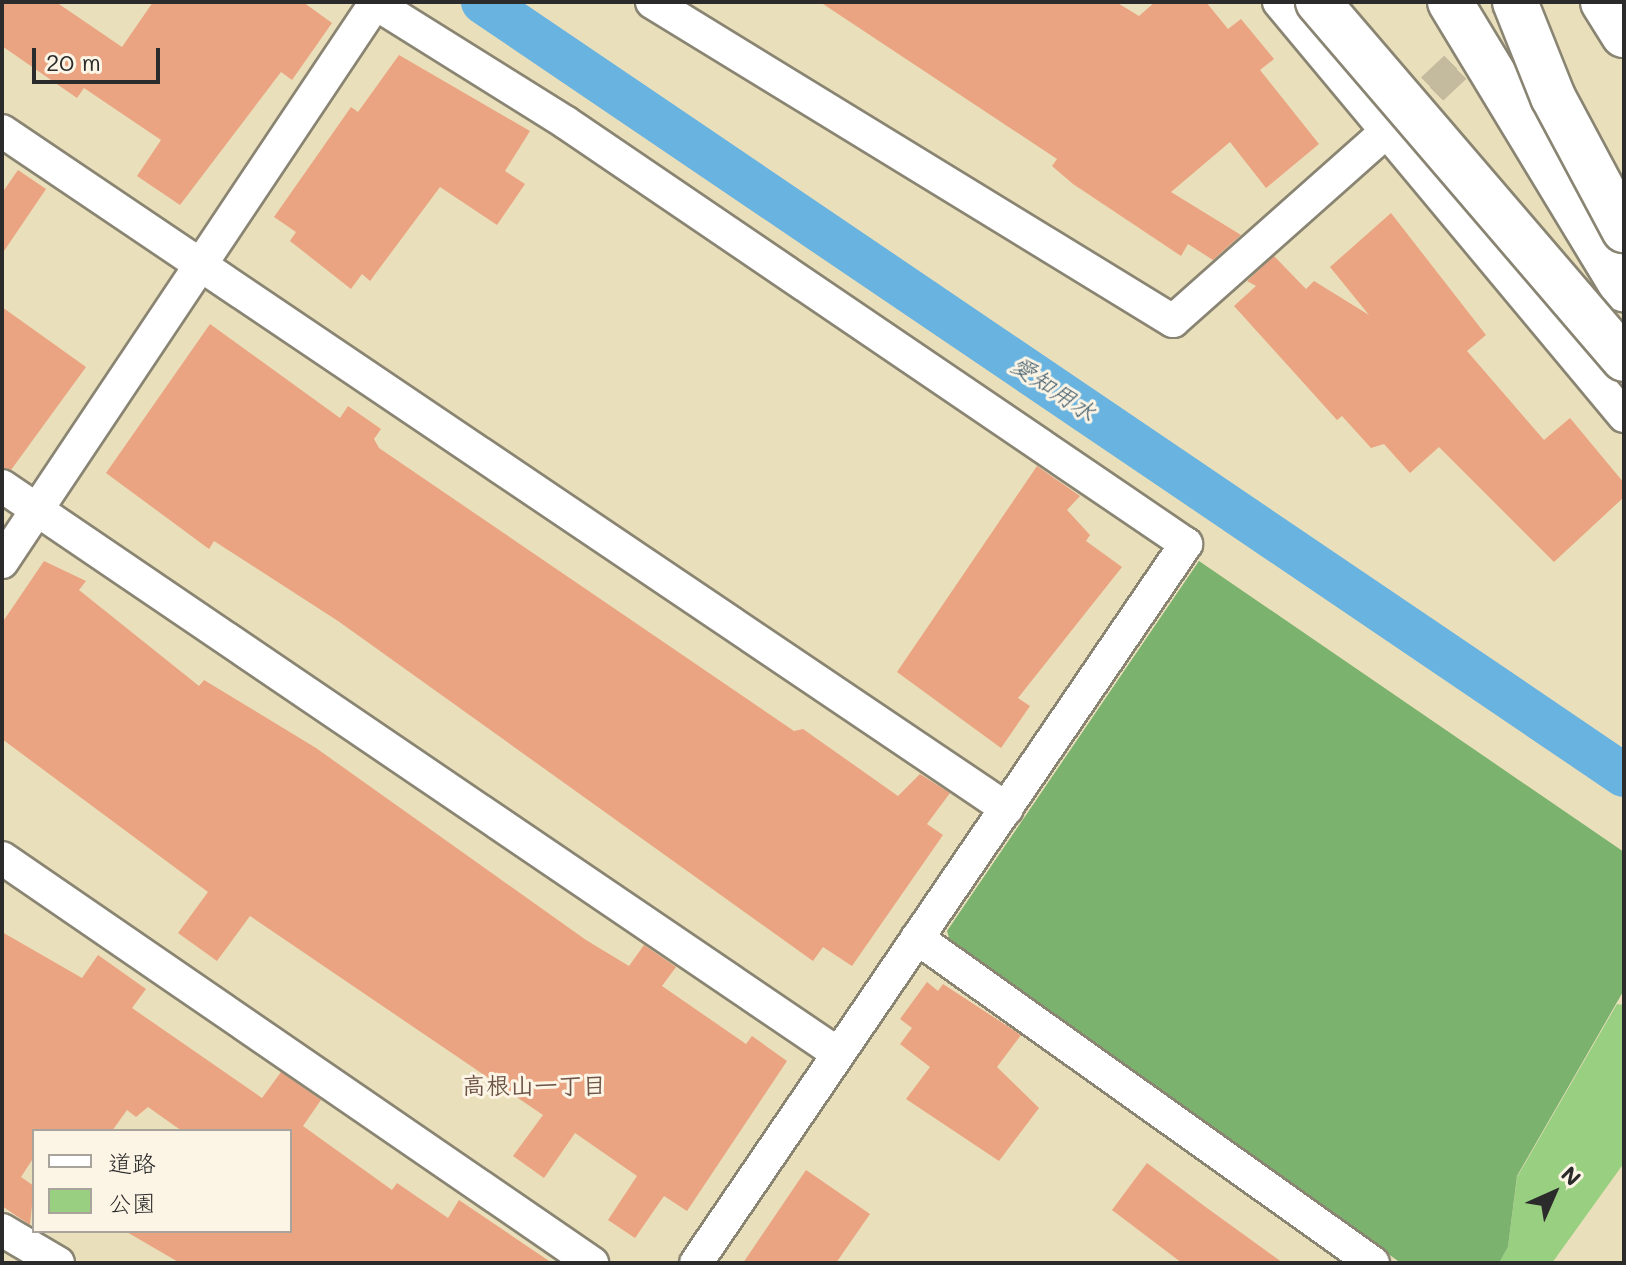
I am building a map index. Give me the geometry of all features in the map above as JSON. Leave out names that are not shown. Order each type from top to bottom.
[{"type":"highway","points":[[1318,2],[1624,359]]},
{"type":"highway","points":[[1450,2],[1624,289]]},
{"type":"highway","points":[[1515,2],[1553,97],[1624,230]]},
{"type":"highway","points":[[1603,2],[1624,35]]},
{"type":"street","points":[[652,2],[1173,321],[1391,128]]},
{"type":"street","points":[[1279,2],[1391,128],[1624,416]]},
{"type":"street","points":[[2,562],[374,3],[565,122],[1186,544],[696,1263]]},
{"type":"street","points":[[2,131],[1007,809]]},
{"type":"street","points":[[2,486],[837,1053]]},
{"type":"street","points":[[2,858],[592,1263]]},
{"type":"street","points":[[917,938],[1373,1263]]},
{"type":"street","points":[[2,1230],[58,1263]]},
{"type":"green space","points":[[1199,561],[1624,852],[1624,990],[1517,1176],[1508,1247],[1499,1263],[1401,1263],[951,944],[947,931]]},
{"type":"green space","points":[[1617,1004],[1624,1005],[1624,1163],[1552,1263],[1499,1263],[1508,1247],[1517,1177]]},
{"type":"building","points":[[2,2],[56,2],[122,47],[153,2],[303,2],[332,23],[292,80],[281,72],[180,205],[137,176],[161,140],[84,88],[77,98],[2,46]]},
{"type":"building","points":[[820,2],[1116,2],[1139,16],[1155,2],[1206,2],[1228,29],[1241,19],[1274,59],[1260,70],[1319,144],[1266,188],[1230,142],[1171,192],[1241,235],[1213,260],[1188,244],[1181,256],[1073,184],[1052,166],[1057,159]]},
{"type":"building","points":[[399,55],[530,131],[505,171],[525,184],[497,225],[440,187],[370,281],[362,274],[351,289],[290,241],[296,232],[274,217],[351,107],[358,112]]},
{"type":"building","points":[[18,170],[46,189],[2,254],[2,193]]},
{"type":"building","points":[[1391,213],[1486,335],[1467,351],[1544,440],[1570,418],[1624,483],[1624,497],[1554,562],[1439,447],[1410,473],[1384,444],[1371,448],[1342,416],[1337,420],[1234,306],[1256,286],[1247,281],[1274,256],[1306,289],[1314,281],[1369,315],[1330,267]]},
{"type":"building","points":[[2,307],[86,367],[11,470],[2,467]]},
{"type":"building","points":[[210,324],[340,418],[348,406],[381,429],[374,439],[379,448],[794,731],[803,729],[898,796],[920,774],[950,793],[927,824],[943,835],[852,966],[823,947],[813,961],[338,621],[214,541],[209,549],[106,473]]},
{"type":"building","points":[[1037,466],[1080,496],[1067,510],[1090,535],[1086,541],[1122,567],[1018,698],[1030,706],[1001,748],[897,672]]},
{"type":"building","points":[[44,561],[86,581],[79,590],[199,686],[204,680],[316,748],[586,940],[629,966],[644,945],[676,967],[662,986],[746,1044],[752,1036],[787,1061],[687,1211],[664,1196],[635,1238],[608,1220],[637,1176],[575,1133],[544,1178],[513,1156],[543,1115],[250,916],[217,961],[178,933],[208,892],[2,739],[2,623]]},
{"type":"building","points":[[2,932],[82,978],[98,955],[146,989],[132,1008],[262,1098],[281,1072],[321,1100],[303,1126],[392,1190],[397,1183],[448,1218],[459,1200],[552,1263],[180,1263],[128,1233],[292,1233],[292,1129],[179,1129],[148,1107],[136,1117],[127,1110],[113,1129],[32,1129],[32,1160],[21,1177],[32,1185],[30,1225],[2,1206]]},
{"type":"building","points":[[927,982],[938,991],[943,984],[1021,1035],[997,1067],[1039,1108],[999,1161],[906,1099],[930,1067],[900,1044],[912,1028],[900,1019]]},
{"type":"building","points":[[1147,1163],[1283,1263],[1182,1263],[1112,1210]]},
{"type":"building","points":[[806,1170],[870,1214],[836,1263],[743,1263]]},
{"type":"waterway","name":"愛知用水","points":[[483,2],[1624,775]]},
{"type":"tunnel","points":[[1397,122],[1525,2]]},
{"type":"district","name":"高根山一丁目","points":[[534,1085]]}]
